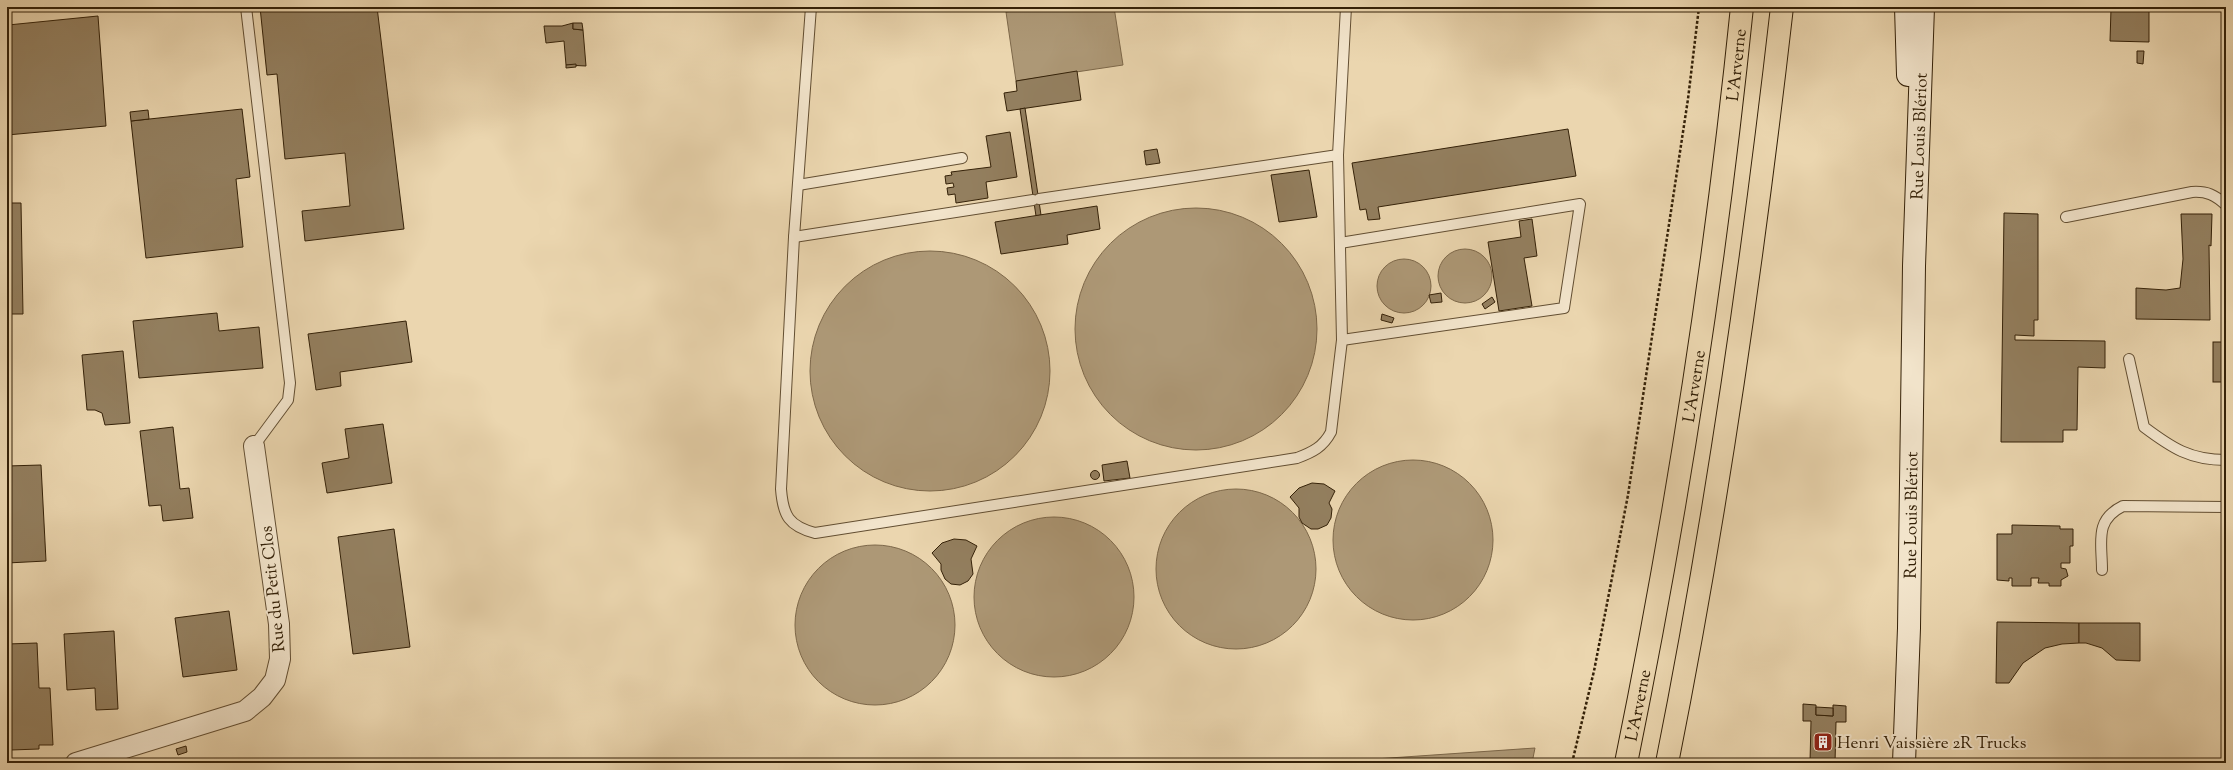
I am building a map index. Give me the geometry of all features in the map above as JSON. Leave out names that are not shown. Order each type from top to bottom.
[{"type":"highway","name":"L'Arverne","points":[[1626,763],[1667,546],[1706,301],[1733,92],[1742,7]]},
{"type":"highway","points":[[1667,763],[1696,614],[1744,314],[1782,7]]},
{"type":"main road","name":"Rue Louis Blériot","points":[[1906,7],[1914,266]]},
{"type":"main road","name":"Rue Louis Blériot","points":[[1904,763],[1909,628],[1914,266],[1922,7]]},
{"type":"street","name":"Rue du Petit Clos","points":[[76,763],[245,711],[262,697],[275,680],[280,659],[279,624],[254,446]]},
{"type":"lane","points":[[246,7],[290,383],[288,400],[254,446]]},
{"type":"lane","points":[[811,7],[794,237],[781,489],[782,503],[787,516],[798,528],[815,533],[1297,458],[1313,452],[1324,444],[1331,432],[1342,340],[1338,154],[1346,7]]},
{"type":"lane","points":[[794,237],[1338,154]]},
{"type":"lane","points":[[798,185],[962,158]]},
{"type":"lane","points":[[2066,217],[2192,192],[2204,191],[2217,196],[2226,205]]},
{"type":"lane","points":[[1340,244],[1580,204],[1564,308],[1342,340]]},
{"type":"lane","points":[[2129,359],[2144,427],[2172,448],[2208,460],[2226,460]]},
{"type":"lane","points":[[2102,570],[2102,526],[2110,512],[2123,506],[2226,507]]},
{"type":"path","points":[[1572,763],[1594,671],[1628,495],[1687,106],[1699,7]]},
{"type":"shaded area","points":[[1036,7],[1114,7],[1123,65],[1016,81],[1006,12]]},
{"type":"shaded area","points":[[1196,208],[1220,210],[1242,217],[1263,228],[1282,243],[1297,262],[1308,283],[1315,305],[1317,329],[1315,353],[1308,375],[1297,396],[1282,415],[1263,430],[1242,441],[1220,448],[1196,450],[1172,448],[1150,441],[1129,430],[1110,415],[1095,396],[1084,375],[1077,353],[1075,329],[1077,305],[1084,283],[1095,262],[1110,243],[1129,228],[1150,217],[1172,210]]},
{"type":"shaded area","points":[[1465,249],[1475,251],[1484,257],[1490,266],[1492,276],[1490,286],[1484,295],[1475,301],[1465,303],[1455,301],[1446,295],[1440,286],[1438,276],[1440,266],[1446,257],[1455,251]]},
{"type":"shaded area","points":[[930,251],[965,256],[976,260],[986,265],[1015,286],[1036,315],[1041,325],[1045,336],[1050,371],[1045,406],[1041,417],[1036,427],[1015,456],[986,477],[976,482],[965,486],[930,491],[895,486],[884,482],[874,477],[845,456],[824,427],[819,417],[815,406],[810,371],[815,336],[819,325],[824,315],[845,286],[874,265],[884,260],[895,256]]},
{"type":"shaded area","points":[[1404,259],[1414,261],[1423,267],[1429,276],[1431,286],[1429,296],[1423,305],[1414,311],[1404,313],[1394,311],[1385,305],[1379,296],[1377,286],[1379,276],[1385,267],[1394,261]]},
{"type":"shaded area","points":[[1421,460],[1436,463],[1451,469],[1470,483],[1480,495],[1487,509],[1492,524],[1492,556],[1487,571],[1480,585],[1470,597],[1458,607],[1436,617],[1421,620],[1405,620],[1390,617],[1368,607],[1356,597],[1346,585],[1334,556],[1333,532],[1336,517],[1346,495],[1356,483],[1368,473],[1397,461]]},
{"type":"shaded area","points":[[1244,489],[1259,492],[1274,498],[1293,512],[1303,524],[1310,538],[1315,553],[1315,585],[1310,600],[1303,614],[1293,626],[1281,636],[1259,646],[1244,649],[1228,649],[1213,646],[1191,636],[1179,626],[1169,614],[1157,585],[1156,561],[1159,546],[1169,524],[1179,512],[1191,502],[1220,490]]},
{"type":"shaded area","points":[[1062,517],[1077,520],[1092,526],[1111,540],[1121,552],[1128,566],[1133,581],[1133,613],[1128,628],[1121,642],[1111,654],[1099,664],[1077,674],[1062,677],[1046,677],[1031,674],[1009,664],[997,654],[987,642],[975,613],[974,589],[977,574],[987,552],[997,540],[1009,530],[1038,518]]},
{"type":"shaded area","points":[[883,545],[898,548],[913,554],[932,568],[942,580],[949,594],[954,609],[954,641],[949,656],[942,670],[932,682],[920,692],[898,702],[883,705],[867,705],[852,702],[830,692],[818,682],[808,670],[796,641],[795,617],[798,602],[808,580],[818,568],[830,558],[859,546]]},
{"type":"shaded area","points":[[1535,748],[1532,763],[1317,763]]},
{"type":"building","points":[[260,7],[377,7],[404,229],[305,241],[302,211],[350,206],[345,153],[285,159],[277,74],[267,75]]},
{"type":"building","points":[[2104,7],[2149,7],[2149,42],[2110,41],[2111,9],[2104,9]]},
{"type":"building","points":[[98,16],[106,126],[7,135],[7,56],[10,56],[8,25]]},
{"type":"building","points":[[573,23],[573,29],[583,30],[586,66],[566,65],[564,41],[546,43],[544,26],[562,26]]},
{"type":"building","points":[[573,23],[582,23],[583,30],[573,29]]},
{"type":"building","points":[[2137,51],[2144,51],[2143,64],[2137,63]]},
{"type":"building","points":[[576,64],[576,67],[566,68],[566,65]]},
{"type":"building","points":[[1077,71],[1081,100],[1007,111],[1004,93],[1017,91],[1016,81]]},
{"type":"building","points":[[1025,108],[1041,215],[1036,216],[1020,109]]},
{"type":"building","points":[[242,109],[250,177],[236,179],[243,247],[146,258],[131,121]]},
{"type":"building","points":[[148,110],[149,119],[131,121],[130,112]]},
{"type":"building","points":[[1568,129],[1576,176],[1378,207],[1380,219],[1368,220],[1366,209],[1360,210],[1352,163]]},
{"type":"building","points":[[1010,132],[1017,177],[986,182],[988,198],[956,203],[955,194],[948,195],[947,188],[954,187],[953,183],[946,184],[945,176],[952,175],[951,172],[991,167],[986,136]]},
{"type":"building","points":[[1157,149],[1160,163],[1146,165],[1144,151]]},
{"type":"building","points":[[1309,170],[1317,217],[1279,222],[1271,175]]},
{"type":"building","points":[[7,203],[21,203],[23,314],[7,314]]},
{"type":"building","points":[[1097,206],[1100,229],[1067,235],[1068,244],[1001,254],[995,222]]},
{"type":"building","points":[[2004,213],[2038,214],[2038,320],[2034,320],[2034,336],[2015,335],[2015,340],[2105,341],[2105,368],[2078,367],[2077,430],[2063,430],[2063,442],[2001,442]]},
{"type":"building","points":[[2181,214],[2212,214],[2211,246],[2209,245],[2210,320],[2136,319],[2136,288],[2166,290],[2180,288],[2183,259]]},
{"type":"building","points":[[1532,219],[1537,256],[1524,258],[1532,306],[1499,311],[1488,242],[1521,237],[1519,221]]},
{"type":"building","points":[[1441,293],[1442,302],[1431,303],[1429,295]]},
{"type":"building","points":[[1492,297],[1495,302],[1485,309],[1482,304]]},
{"type":"building","points":[[217,313],[219,331],[259,327],[263,368],[139,378],[133,321]]},
{"type":"building","points":[[1382,314],[1394,318],[1392,323],[1381,320]]},
{"type":"building","points":[[406,321],[412,362],[340,372],[341,386],[316,390],[308,334]]},
{"type":"building","points":[[2213,342],[2226,342],[2226,382],[2213,382]]},
{"type":"building","points":[[123,351],[130,423],[105,425],[102,413],[95,410],[87,410],[82,355]]},
{"type":"building","points":[[383,424],[392,483],[327,493],[322,463],[349,458],[345,429]]},
{"type":"building","points":[[173,427],[180,489],[189,488],[193,518],[163,521],[161,505],[149,506],[140,431]]},
{"type":"building","points":[[1127,461],[1130,478],[1104,481],[1102,465]]},
{"type":"building","points":[[41,465],[46,561],[7,563],[7,466]]},
{"type":"building","points":[[1095,470],[1100,475],[1095,480],[1090,475]]},
{"type":"building","points":[[1312,483],[1324,484],[1335,491],[1329,503],[1332,509],[1331,518],[1327,525],[1318,529],[1311,529],[1302,523],[1299,517],[1299,508],[1290,497],[1299,488]]},
{"type":"building","points":[[2012,525],[2060,526],[2060,529],[2073,529],[2073,546],[2070,546],[2070,563],[2061,563],[2061,568],[2066,569],[2068,576],[2061,580],[2061,586],[2049,586],[2049,583],[2038,583],[2039,578],[2031,578],[2031,586],[2012,586],[2012,578],[2009,578],[2009,581],[1997,580],[1997,534],[2012,534]]},
{"type":"building","points":[[394,529],[410,647],[353,654],[338,537]]},
{"type":"building","points":[[954,539],[966,540],[977,546],[971,559],[973,574],[968,581],[960,585],[951,584],[945,579],[941,570],[941,564],[932,553],[942,543]]},
{"type":"building","points":[[229,611],[237,670],[183,677],[175,618]]},
{"type":"building","points":[[1997,622],[2079,623],[2079,643],[2062,644],[2045,648],[2023,663],[2009,683],[1996,683]]},
{"type":"building","points":[[2079,623],[2140,623],[2140,661],[2116,660],[2102,648],[2086,643],[2079,643]]},
{"type":"building","points":[[114,631],[118,709],[96,710],[95,688],[67,690],[64,634]]},
{"type":"building","points":[[37,643],[39,688],[50,688],[53,745],[39,745],[39,749],[11,750],[7,690],[7,644]]},
{"type":"building","name":"Henri Vaissière 2R Trucks","points":[[1803,704],[1816,705],[1816,715],[1833,716],[1833,705],[1846,706],[1846,722],[1836,722],[1835,763],[1810,762],[1811,721],[1803,721]]},
{"type":"building","points":[[1816,707],[1833,708],[1833,716],[1816,715]]},
{"type":"building","points":[[186,746],[187,752],[178,755],[176,749]]},
{"type":"place","name":"Henri Vaissière 2R Trucks","points":[[1823,742]]}]
